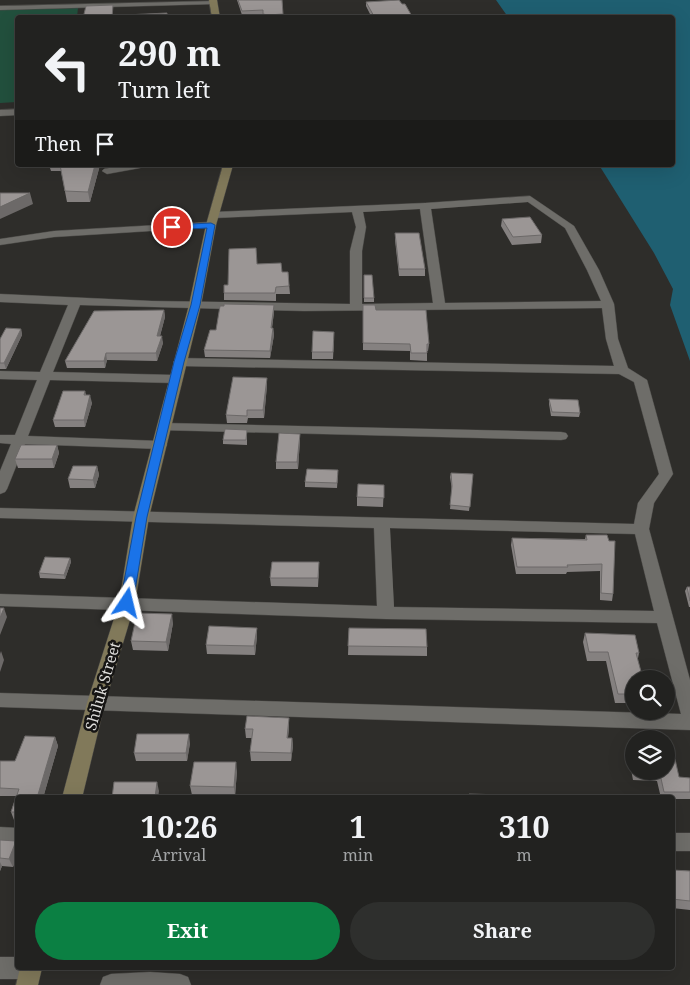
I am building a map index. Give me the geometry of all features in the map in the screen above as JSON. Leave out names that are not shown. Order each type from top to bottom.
[{"type":"street","points":[[0,8],[213,1],[215,15]]},
{"type":"street","points":[[0,113],[15,112]]},
{"type":"street","points":[[107,171],[129,167]]},
{"type":"street","name":"Shiluk Street","points":[[73,795],[96,703],[127,603],[142,517],[227,167]]},
{"type":"street","points":[[0,242],[54,234],[213,220],[356,209],[530,199],[569,226],[593,270],[608,304],[612,338],[622,370]]},
{"type":"street","points":[[425,206],[439,306]]},
{"type":"street","points":[[356,209],[361,227],[356,252],[356,307]]},
{"type":"street","points":[[0,298],[75,302],[356,307],[608,304]]},
{"type":"street","points":[[0,488],[75,302]]},
{"type":"street","points":[[179,362],[622,370],[640,380],[666,474],[646,502],[641,529],[690,714]]},
{"type":"street","points":[[0,375],[175,379]]},
{"type":"street","points":[[164,427],[561,436]]},
{"type":"street","points":[[0,439],[160,445]]},
{"type":"street","points":[[0,513],[641,529]]},
{"type":"street","points":[[382,523],[386,613]]},
{"type":"street","points":[[0,600],[386,613],[664,617]]},
{"type":"street","points":[[0,700],[690,722]]},
{"type":"street","points":[[0,836],[15,837]]},
{"type":"street","points":[[675,842],[690,842]]},
{"type":"street","points":[[0,968],[15,968]]},
{"type":"street","points":[[27,985],[31,970]]},
{"type":"street","points":[[112,985],[150,983],[180,985]]},
{"type":"green space","points":[[78,8],[77,15],[15,15],[15,102],[0,103],[0,9]]},
{"type":"water","points":[[496,0],[690,0],[690,361],[670,305],[673,289],[654,253],[600,167],[675,167],[675,15],[507,15]]},
{"type":"building","points":[[238,0],[282,0],[283,14],[263,14],[263,10],[242,11]]},
{"type":"building","points":[[399,0],[402,4],[405,4],[411,15],[373,15],[366,2]]},
{"type":"building","points":[[113,5],[112,15],[84,15],[86,6]]},
{"type":"building","points":[[167,13],[167,15],[125,15]]},
{"type":"building","points":[[60,167],[94,167],[88,192],[65,191]]},
{"type":"building","points":[[0,193],[30,193],[0,207]]},
{"type":"building","points":[[530,217],[542,235],[513,237],[502,219]]},
{"type":"building","points":[[395,233],[419,233],[425,269],[399,269]]},
{"type":"building","points":[[256,248],[257,264],[281,263],[282,272],[288,272],[289,286],[276,287],[275,293],[224,293],[224,285],[228,285],[229,249]]},
{"type":"building","points":[[364,275],[372,275],[374,298],[364,298]]},
{"type":"building","points":[[224,304],[274,305],[270,351],[204,350],[210,330],[216,330],[220,306],[224,306]]},
{"type":"building","points":[[363,305],[375,305],[376,310],[426,310],[429,344],[427,344],[427,353],[411,353],[410,344],[363,343]]},
{"type":"building","points":[[164,310],[157,336],[162,336],[156,353],[106,353],[104,361],[65,361],[94,311]]},
{"type":"building","points":[[6,328],[21,329],[4,363],[0,363],[0,339]]},
{"type":"building","points":[[313,331],[334,332],[333,352],[312,352]]},
{"type":"building","points":[[233,377],[267,378],[263,410],[247,410],[247,416],[226,415]]},
{"type":"building","points":[[63,391],[85,391],[84,395],[90,395],[84,420],[53,420]]},
{"type":"building","points":[[549,399],[578,400],[580,413],[552,412]]},
{"type":"building","points":[[225,429],[247,430],[246,440],[223,440]]},
{"type":"building","points":[[279,433],[300,434],[297,462],[276,462]]},
{"type":"building","points":[[21,445],[57,445],[52,459],[15,459]]},
{"type":"building","points":[[73,466],[97,466],[93,480],[68,479]]},
{"type":"building","points":[[307,469],[338,470],[337,483],[305,482]]},
{"type":"building","points":[[451,473],[473,474],[470,507],[450,505]]},
{"type":"building","points":[[358,484],[384,485],[384,498],[357,497]]},
{"type":"building","points":[[586,535],[607,535],[609,541],[615,541],[613,594],[601,593],[602,564],[567,565],[568,567],[517,567],[512,538],[587,540]]},
{"type":"building","points":[[45,557],[70,558],[64,575],[39,573]]},
{"type":"building","points":[[272,562],[319,562],[318,578],[270,578]]},
{"type":"building","points":[[687,587],[690,587],[690,601]]},
{"type":"building","points":[[0,608],[4,608],[0,618]]},
{"type":"building","points":[[137,613],[172,614],[166,642],[131,641]]},
{"type":"building","points":[[209,626],[257,628],[254,646],[206,645]]},
{"type":"building","points":[[349,628],[426,629],[427,647],[348,646]]},
{"type":"building","points":[[585,633],[635,635],[639,653],[636,653],[641,670],[625,670],[625,694],[618,694],[608,652],[589,652]]},
{"type":"building","points":[[247,716],[289,718],[287,738],[292,738],[291,753],[250,752],[253,729],[245,729]]},
{"type":"building","points":[[137,734],[189,734],[186,753],[134,753]]},
{"type":"building","points":[[25,736],[55,737],[38,795],[17,795],[19,789],[0,788],[0,761],[15,761]]},
{"type":"building","points":[[675,759],[679,777],[690,778],[690,792],[664,792],[661,780],[675,780]]},
{"type":"building","points":[[194,762],[236,762],[234,787],[190,786]]},
{"type":"building","points":[[114,782],[157,782],[155,795],[112,795]]},
{"type":"building","points":[[469,794],[502,795],[469,795]]},
{"type":"building","points":[[15,800],[15,812],[11,812]]},
{"type":"building","points":[[0,840],[15,841],[9,859],[0,858]]},
{"type":"building","points":[[675,870],[690,871],[690,901],[675,899]]},
{"type":"route","points":[[127,603],[142,517],[179,362],[195,305],[211,225],[172,227]]}]
